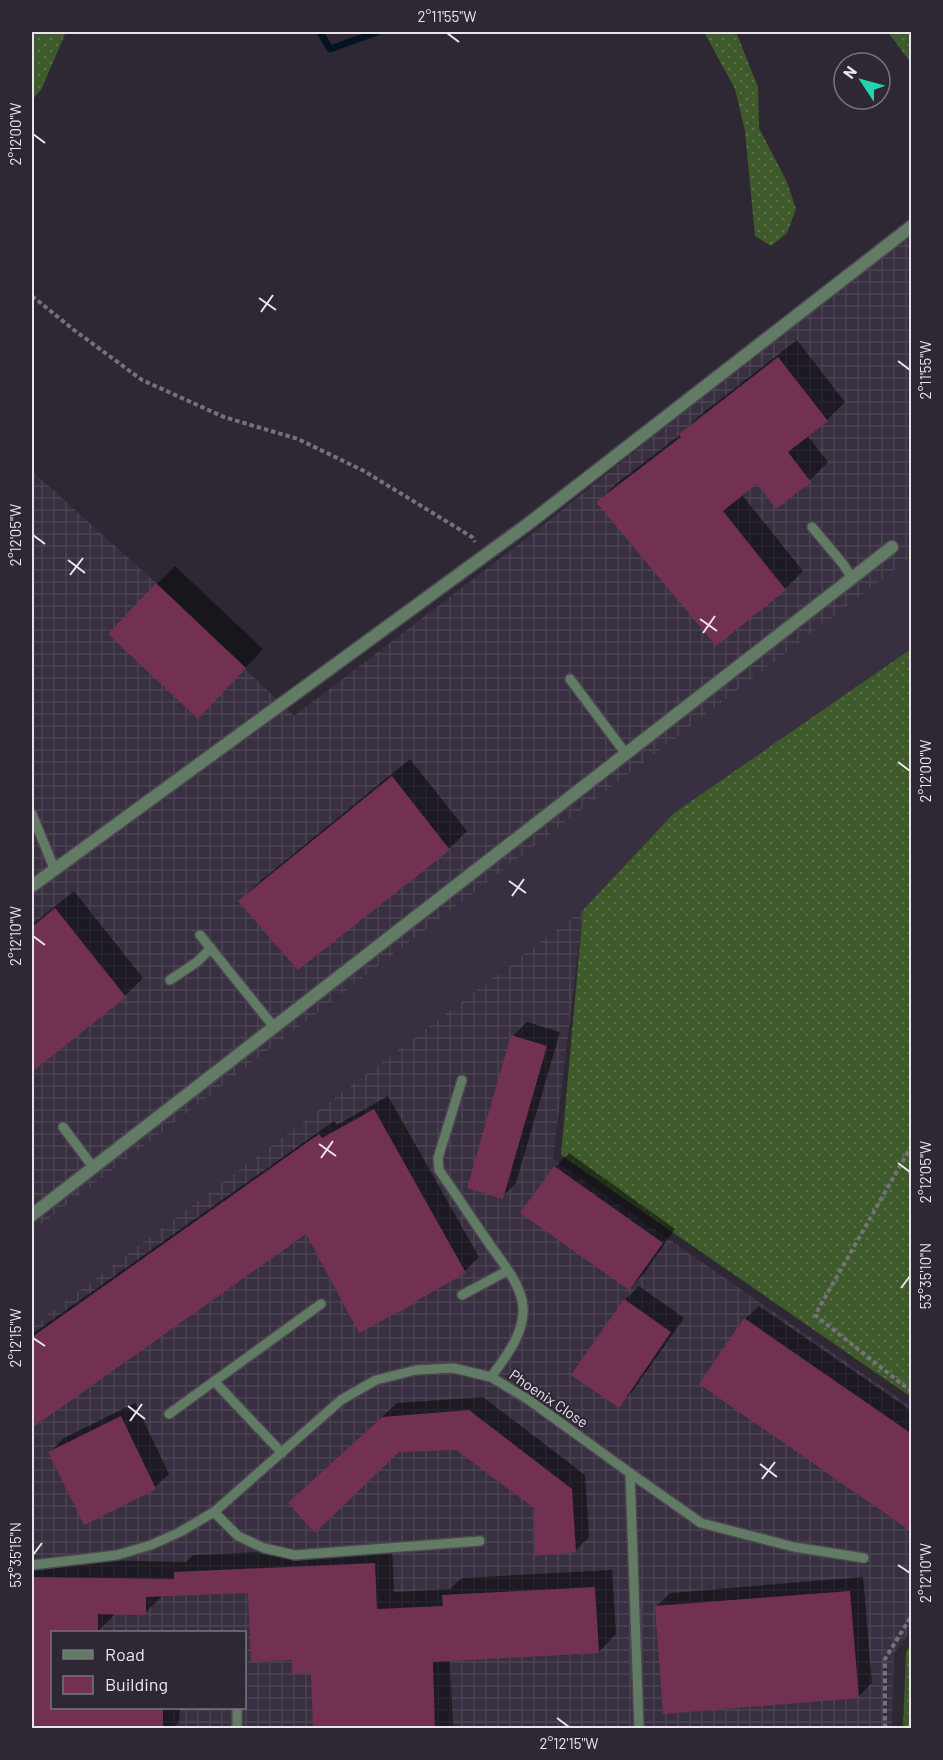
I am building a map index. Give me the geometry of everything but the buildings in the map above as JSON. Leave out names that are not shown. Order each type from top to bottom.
[{"type":"street","points":[[32,886],[484,556],[912,226]]},
{"type":"street","points":[[32,1215],[892,546]]},
{"type":"lane","points":[[812,527],[852,578]]},
{"type":"lane","points":[[570,679],[626,754]]},
{"type":"lane","points":[[32,814],[54,868]]},
{"type":"lane","points":[[201,935],[274,1027]]},
{"type":"lane","points":[[170,980],[197,962],[211,948]]},
{"type":"lane","points":[[462,1080],[438,1158],[439,1170],[507,1271],[519,1292],[523,1308],[520,1328],[491,1377]]},
{"type":"lane","points":[[63,1127],[93,1167]]},
{"type":"lane","points":[[462,1294],[507,1271]]},
{"type":"lane","points":[[169,1414],[321,1304]]},
{"type":"lane","name":"Phoenix Close","points":[[32,1565],[117,1555],[151,1545],[180,1532],[214,1512],[341,1400],[376,1380],[416,1370],[453,1368],[491,1377],[529,1401],[701,1523],[794,1547],[864,1558]]},
{"type":"lane","points":[[214,1381],[282,1453]]},
{"type":"lane","points":[[630,1473],[639,1728]]},
{"type":"lane","points":[[214,1512],[238,1536],[264,1548],[295,1555],[480,1541]]},
{"type":"lane","points":[[237,1709],[237,1728]]},
{"type":"path","points":[[32,296],[142,380],[224,417],[298,438],[364,471],[472,537],[484,556]]},
{"type":"path","points":[[912,1146],[815,1315],[912,1392]]},
{"type":"path","points":[[885,1728],[885,1659],[912,1615]]},
{"type":"shaded area","points":[[911,234],[911,557],[32,1232],[32,471],[156,583],[294,716],[527,538],[884,251]]},
{"type":"shaded area","points":[[911,557],[911,649],[674,813],[583,910],[32,1326],[32,1232]]},
{"type":"shaded area","points":[[583,910],[553,1159],[911,1407],[911,1631],[894,1653],[892,1728],[32,1728],[32,1326]]},
{"type":"green space","points":[[32,32],[66,32],[41,90],[32,100]]},
{"type":"green space","points":[[704,32],[736,32],[758,87],[759,128],[787,182],[796,209],[787,233],[771,246],[755,236],[745,131],[735,89]]},
{"type":"green space","points":[[888,32],[911,32],[911,63]]},
{"type":"green space","points":[[911,649],[911,1397],[561,1155],[583,910],[674,813]]},
{"type":"green space","points":[[911,1645],[911,1728],[903,1728],[906,1652]]},
{"type":"waterway","points":[[320,32],[330,49],[377,32]]}]
